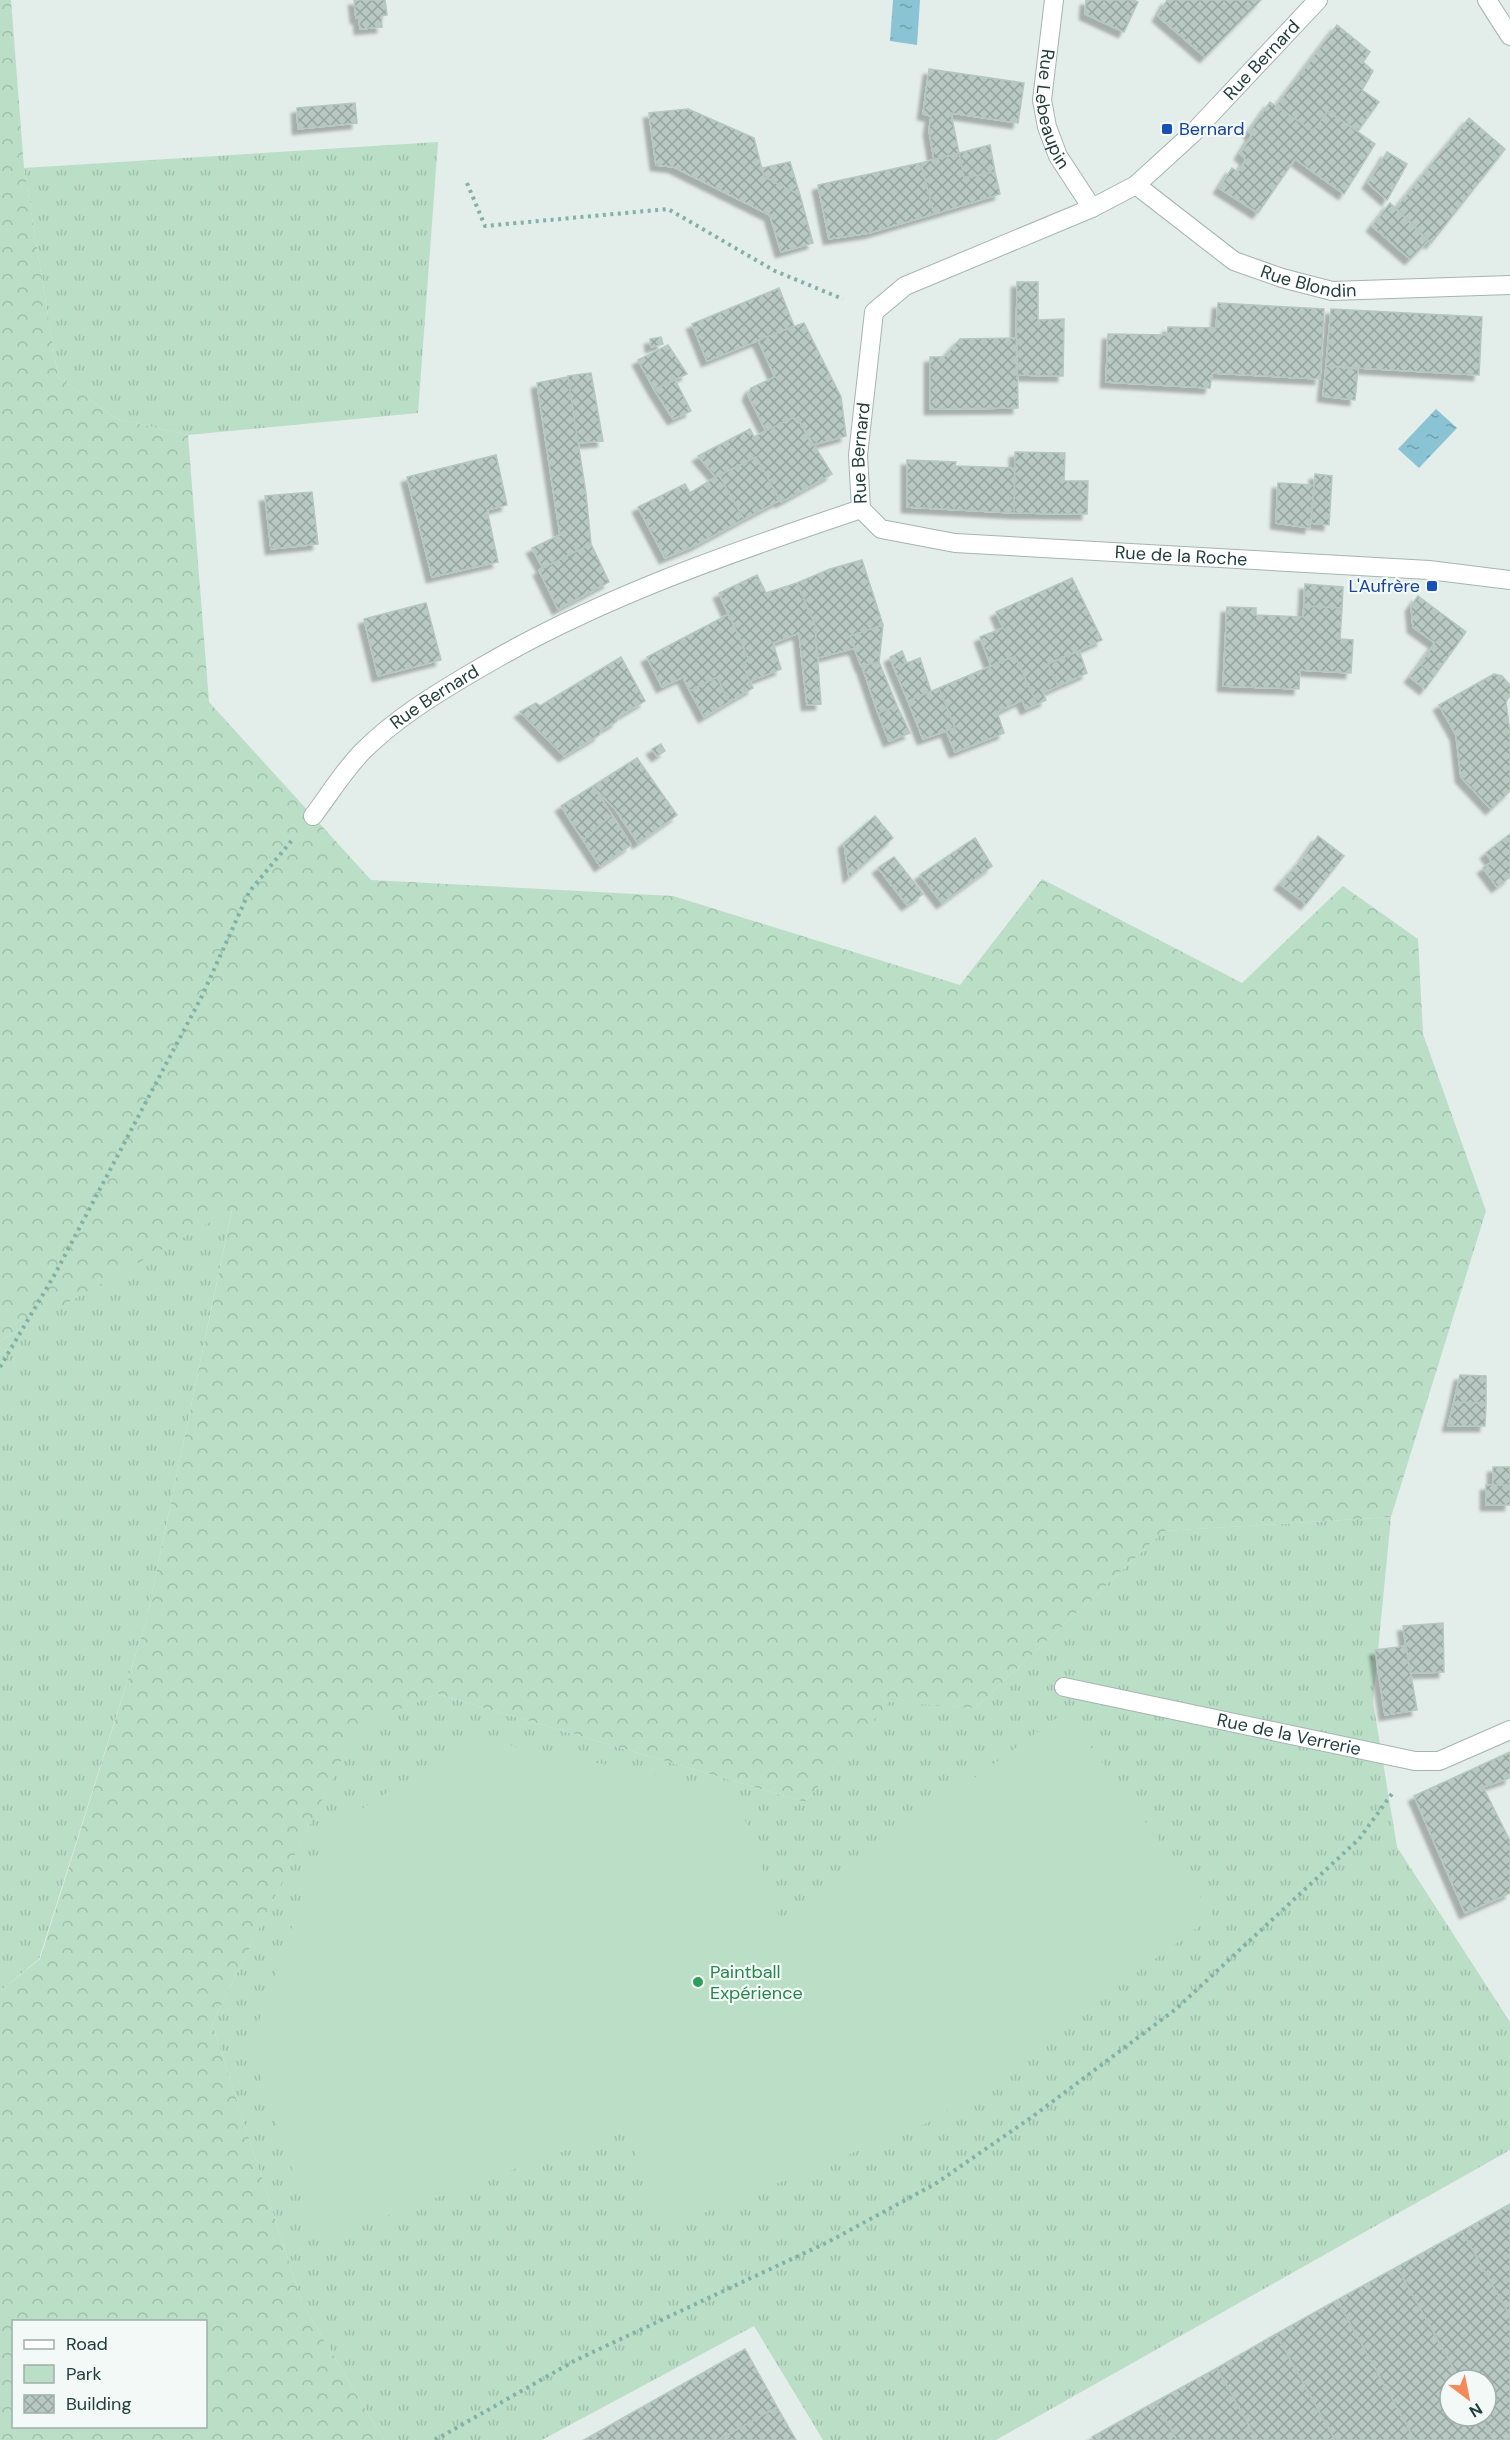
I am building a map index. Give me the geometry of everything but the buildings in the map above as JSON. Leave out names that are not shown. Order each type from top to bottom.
[{"type":"street","name":"Rue Lebeaupin","points":[[1054,0],[1042,100],[1047,127],[1059,156],[1092,208]]},
{"type":"street","name":"Rue Bernard","points":[[313,816],[361,752],[396,722],[445,688],[509,650],[592,609],[705,562],[861,509],[858,455],[874,312],[905,286],[1092,208],[1137,185],[1193,132],[1318,0]]},
{"type":"street","points":[[1487,0],[1510,36]]},
{"type":"street","name":"Rue Blondin","points":[[1137,185],[1234,261],[1282,278],[1332,291],[1510,285]]},
{"type":"street","name":"Rue de la Roche","points":[[861,509],[881,529],[955,543],[1429,570],[1510,580]]},
{"type":"street","name":"Rue de la Verrerie","points":[[1064,1687],[1415,1761],[1439,1761],[1510,1730]]},
{"type":"path","points":[[467,183],[485,226],[668,209],[775,272],[874,312]]},
{"type":"path","points":[[0,1367],[55,1274],[202,996],[249,892],[313,816]]},
{"type":"path","points":[[435,2440],[576,2360],[828,2242],[935,2184],[1012,2131],[1176,2009],[1359,1839],[1415,1761]]},
{"type":"green space","points":[[0,0],[11,0],[24,168],[58,377],[117,419],[188,435],[209,702],[371,880],[673,896],[960,985],[1042,879],[1242,983],[1343,886],[1418,939],[1423,1034],[1486,1211],[1391,1517],[1164,1531],[975,1708],[889,1702],[805,1802],[437,1694],[358,1727],[212,2024],[303,2305],[384,2440],[0,2440],[0,1991],[40,1959],[146,1622],[232,1210],[0,1341]]},
{"type":"green space","points":[[438,142],[418,413],[188,435],[117,419],[58,377],[24,168]]},
{"type":"green space","points":[[232,1209],[146,1622],[39,1959],[0,1991],[0,1341]]},
{"type":"green space","points":[[1391,1517],[1373,1702],[1397,1847],[1510,2022],[1510,2150],[996,2440],[823,2440],[754,2326],[542,2440],[384,2440],[303,2305],[212,2024],[358,1726],[437,1694],[805,1802],[889,1701],[975,1708],[1164,1531]]},
{"type":"green space","name":"Paintball Expérience","points":[[1065,1712],[1214,1916],[932,2121],[661,2230],[627,2128],[317,2241],[250,2046],[326,1831],[475,1738],[735,1791],[780,1919]]},
{"type":"water","points":[[893,0],[920,0],[917,45],[890,41]]},
{"type":"water","points":[[1436,409],[1457,428],[1419,468],[1398,449]]},
{"type":"place","name":"Bernard","points":[[1167,129]]},
{"type":"place","name":"L'Aufrère","points":[[1432,586]]},
{"type":"place","name":"Paintball Expérience","points":[[698,1982]]}]
